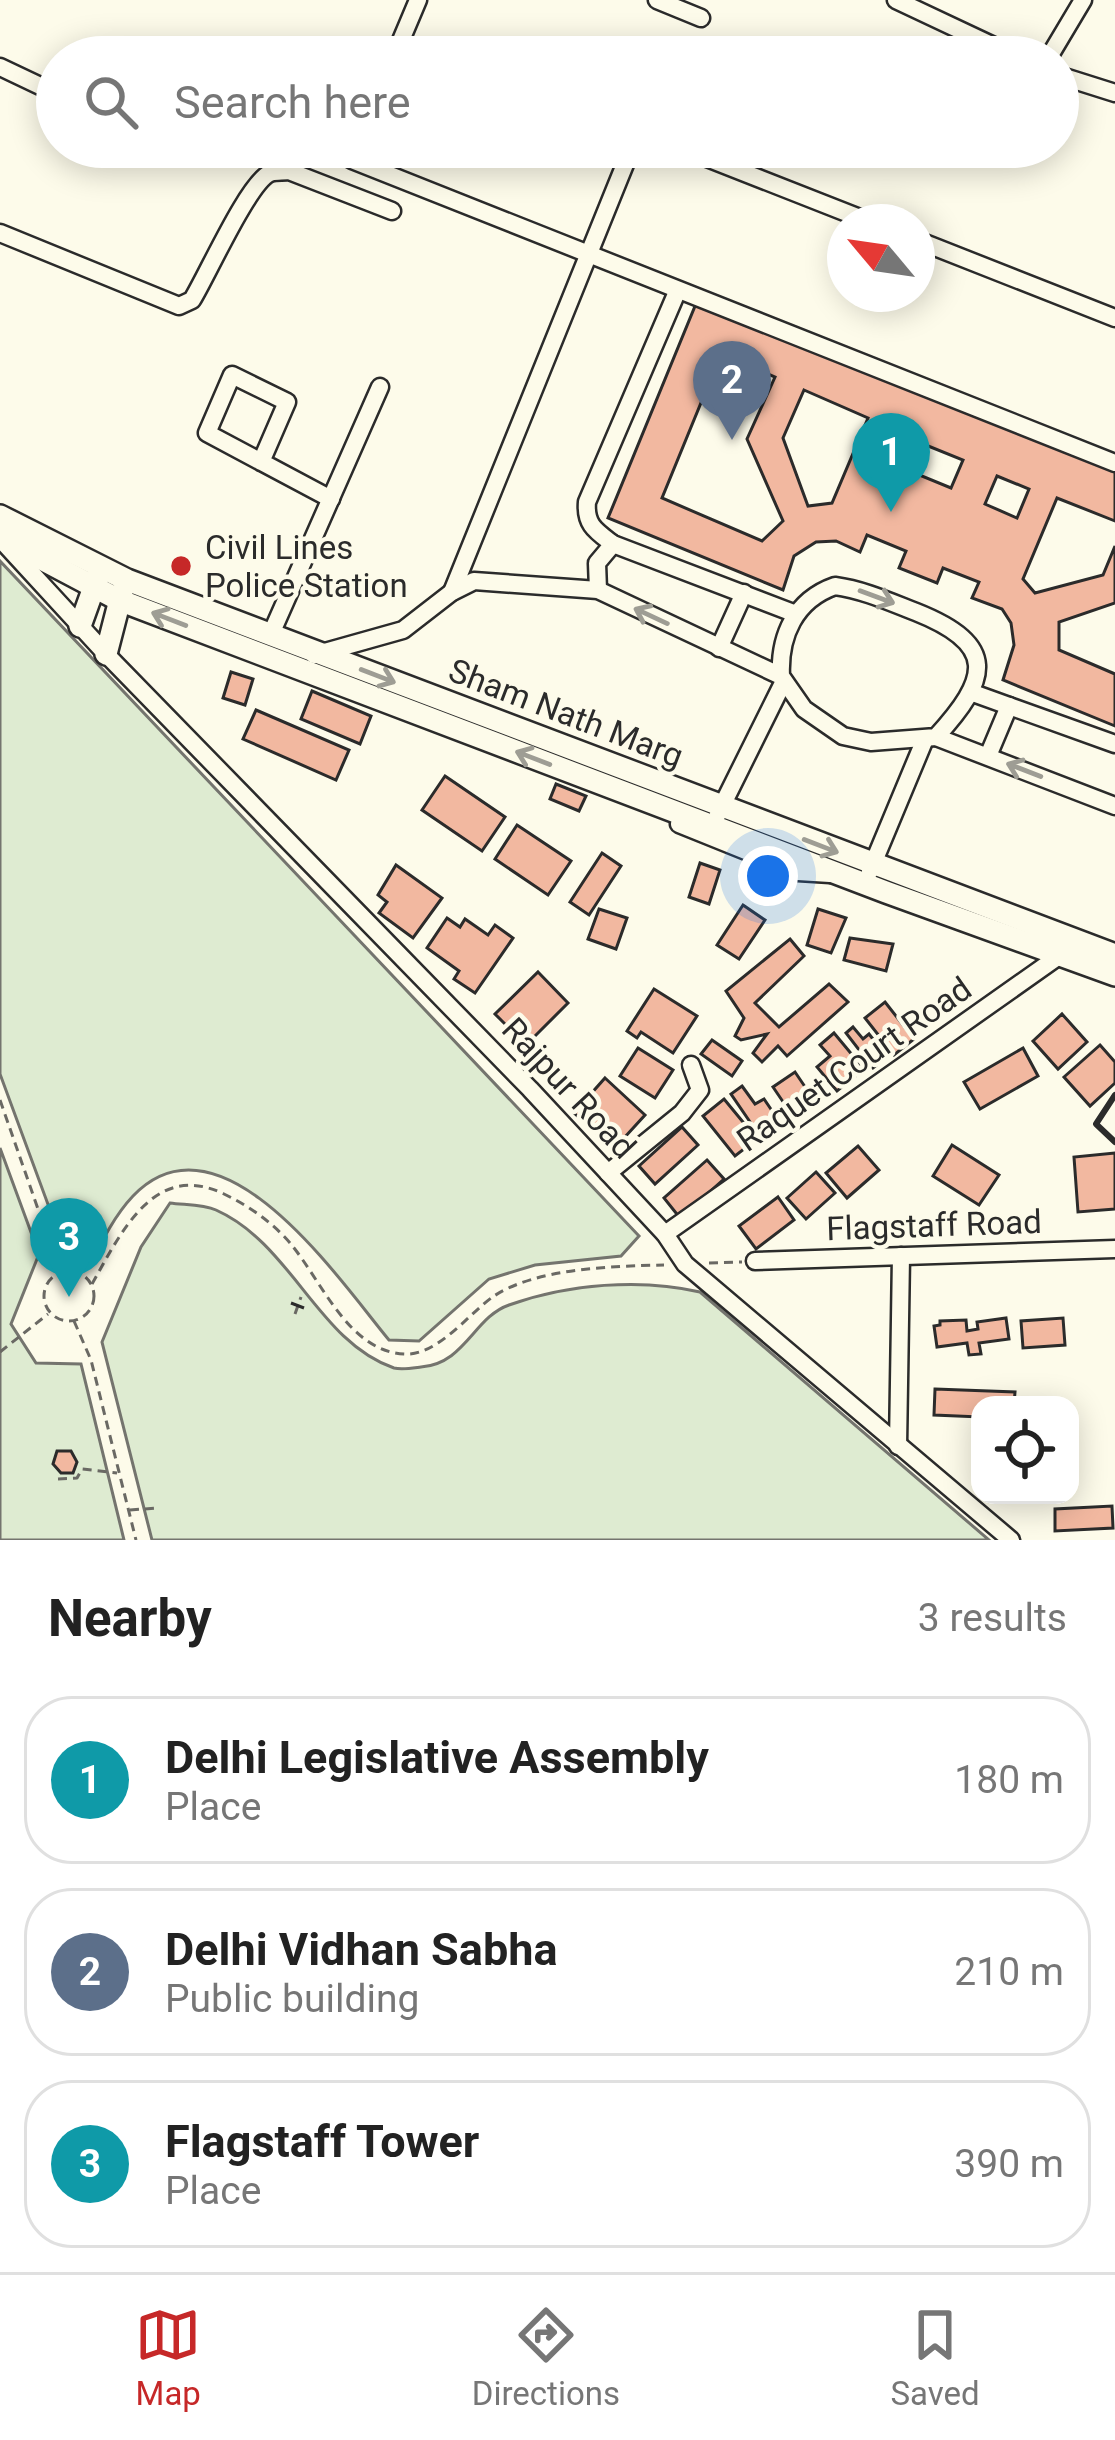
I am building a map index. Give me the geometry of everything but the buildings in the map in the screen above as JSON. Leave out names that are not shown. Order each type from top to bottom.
[{"type":"main road","name":"Sham Nath Marg","points":[[0,516],[97,577]]},
{"type":"main road","name":"Sham Nath Marg","points":[[0,538],[123,590],[868,875],[1069,948],[1115,956]]},
{"type":"main road","points":[[80,626],[97,577]]},
{"type":"main road","name":"Sham Nath Marg","points":[[123,590],[271,634],[311,662],[577,775],[717,817],[837,874],[868,875]]},
{"type":"main road","points":[[106,654],[123,590]]},
{"type":"main road","name":"Sham Nath Marg","points":[[1069,948],[1115,975]]},
{"type":"street","points":[[403,36],[418,0]]},
{"type":"street","points":[[657,0],[701,18]]},
{"type":"street","points":[[896,0],[972,36]]},
{"type":"street","points":[[1061,36],[1082,0]]},
{"type":"street","points":[[0,67],[36,84]]},
{"type":"street","points":[[1079,82],[1115,93]]},
{"type":"street","points":[[372,168],[1115,464]]},
{"type":"street","points":[[452,592],[623,168]]},
{"type":"street","points":[[732,168],[827,205]]},
{"type":"street","points":[[0,233],[179,306],[192,300],[247,200],[273,172],[289,171],[392,211]]},
{"type":"street","points":[[935,248],[1115,318]]},
{"type":"street","points":[[677,292],[587,502],[590,527],[613,544],[796,614]]},
{"type":"street","points":[[261,462],[286,402],[232,375],[207,433],[261,462],[331,499]]},
{"type":"street","points":[[271,634],[380,387]]},
{"type":"street","name":"Rajpur Road","points":[[0,538],[106,654],[608,1173],[686,1264],[1011,1540]]},
{"type":"street","points":[[598,590],[598,563],[613,544]]},
{"type":"street","points":[[311,662],[403,630],[474,581],[598,590],[782,680],[804,709],[843,736],[871,742],[930,738],[1115,806]]},
{"type":"street","points":[[717,817],[782,680],[780,652],[796,614],[819,592],[835,586],[868,593],[949,625],[972,649],[977,680],[973,693],[930,738],[868,875]]},
{"type":"street","points":[[719,648],[743,593]]},
{"type":"street","points":[[973,693],[1115,744]]},
{"type":"street","points":[[988,756],[1009,706]]},
{"type":"street","points":[[577,775],[601,793],[798,872],[837,874]]},
{"type":"street","name":"Raquet Court Road","points":[[665,1234],[1069,948]]},
{"type":"street","points":[[608,1173],[682,1113],[700,1090],[691,1065]]},
{"type":"street","name":"Flagstaff Road","points":[[755,1262],[1115,1249]]},
{"type":"street","points":[[898,1446],[901,1256]]},
{"type":"path","points":[[0,1100],[60,1272]]},
{"type":"path","points":[[92,1285],[79,1272],[60,1272],[49,1280],[44,1293],[50,1313],[74,1321],[92,1307],[92,1285],[148,1200],[182,1184],[198,1184],[253,1210],[286,1238],[355,1330],[388,1352],[410,1355],[427,1352],[496,1294],[520,1282],[613,1265],[755,1262]]},
{"type":"path","points":[[295,1315],[301,1297]]},
{"type":"path","points":[[0,1352],[50,1313]]},
{"type":"path","points":[[74,1321],[91,1360],[136,1540]]},
{"type":"path","points":[[58,1479],[77,1478],[82,1469],[119,1473]]},
{"type":"path","points":[[128,1510],[158,1508]]},
{"type":"green space","points":[[0,561],[639,1236],[621,1256],[535,1265],[489,1279],[419,1341],[389,1340],[310,1244],[276,1211],[240,1186],[203,1171],[167,1173],[133,1196],[89,1267],[67,1256],[0,1074]]},
{"type":"green space","points":[[0,1148],[39,1254],[11,1324],[36,1363],[81,1364],[124,1540],[0,1540]]},
{"type":"green space","points":[[170,1203],[211,1208],[242,1225],[345,1337],[397,1369],[448,1358],[497,1311],[531,1298],[629,1284],[700,1292],[989,1540],[152,1540],[102,1342],[141,1247]]},
{"type":"fence","points":[[291,1303],[304,1308]]},
{"type":"wall","points":[[1115,1095],[1096,1124],[1115,1142]]},
{"type":"place","name":"Delhi Vidhan Sabha","points":[[732,440]]},
{"type":"place","name":"Delhi Legislative Assembly","points":[[891,512]]},
{"type":"place","name":"Civil Lines Police Station","points":[[181,566]]},
{"type":"place","name":"Flagstaff Tower","points":[[69,1297]]}]
